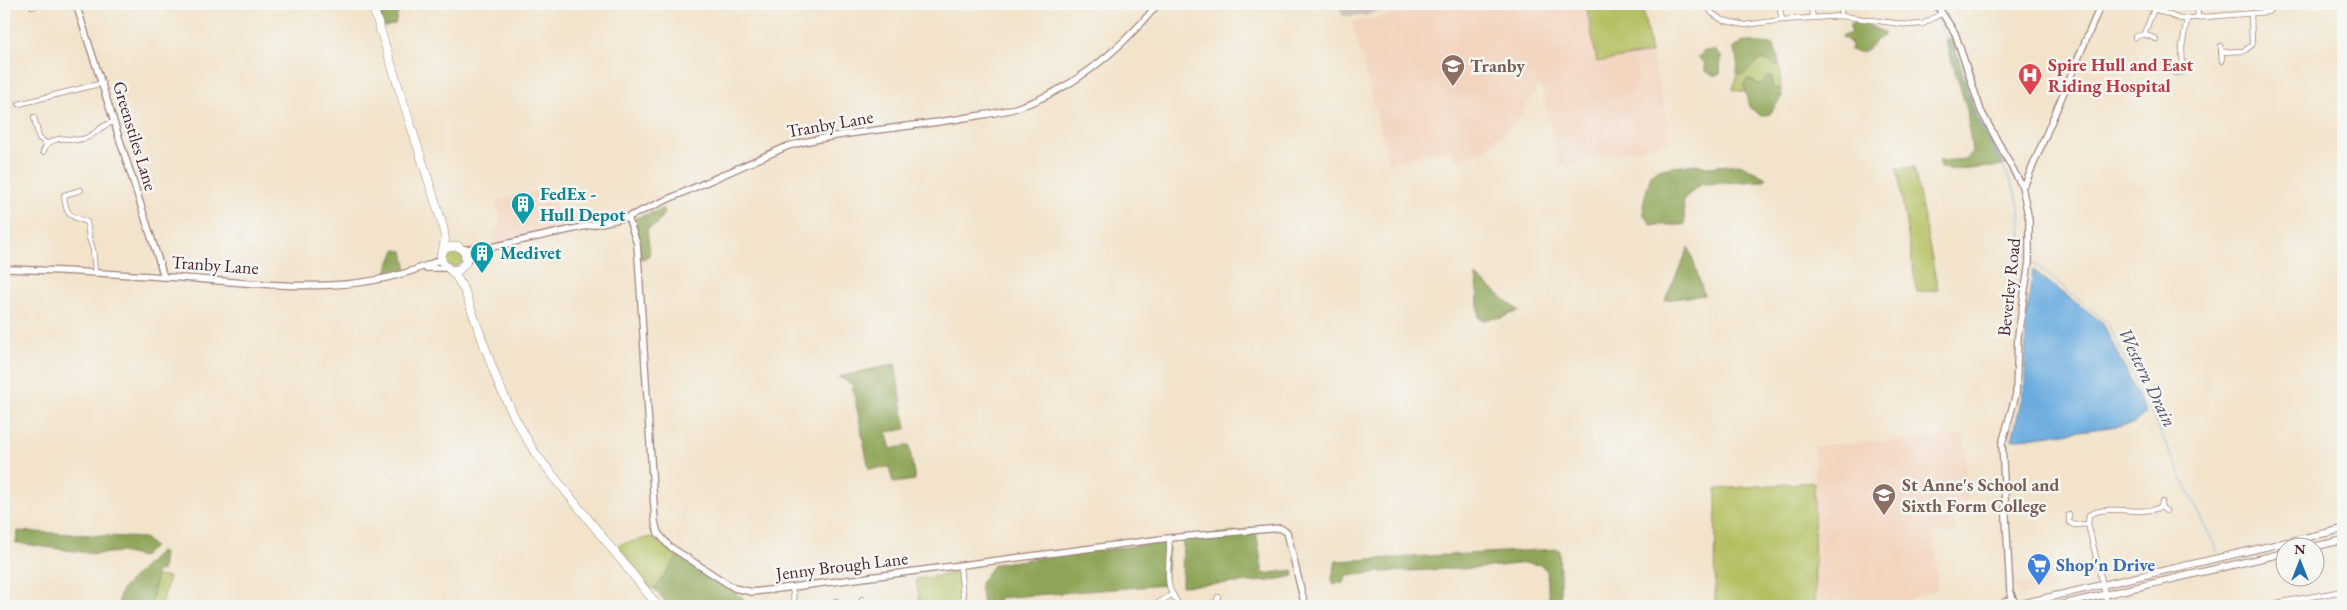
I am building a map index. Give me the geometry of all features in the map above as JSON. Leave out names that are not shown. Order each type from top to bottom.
[{"type":"highway","points":[[372,4],[443,226],[445,239],[442,255],[448,269],[465,292],[498,384],[516,420],[536,453],[658,606]]},
{"type":"highway","points":[[443,226],[461,248],[466,262],[465,292]]},
{"type":"highway","points":[[442,255],[450,246],[461,248]]},
{"type":"highway","points":[[448,269],[459,270],[466,262]]},
{"type":"main road","name":"Greenstiles Lane","points":[[76,4],[164,277]]},
{"type":"main road","name":"Tranby Lane","points":[[461,248],[487,248],[628,217],[788,146],[815,139],[923,125],[996,112],[1028,104],[1087,72],[1138,28],[1158,4]]},
{"type":"main road","name":"Beverley Road","points":[[1936,4],[1955,33],[1981,110],[2022,186],[2029,220],[2029,259],[2018,336],[2016,394],[2002,444],[2010,591],[2004,604]]},
{"type":"main road","points":[[2022,186],[2026,182],[2101,4]]},
{"type":"main road","name":"Jenny Brough Lane","points":[[628,217],[637,244],[655,522],[658,533],[669,546],[734,588],[752,592],[792,588],[1169,538],[1280,528],[1287,532],[1291,542],[1305,606]]},
{"type":"main road","name":"Tranby Lane","points":[[466,262],[487,248]]},
{"type":"main road","name":"Tranby Lane","points":[[423,267],[442,255]]},
{"type":"main road","name":"Tranby Lane","points":[[4,269],[95,272],[273,284],[342,286],[423,267],[448,269]]},
{"type":"main road","points":[[2004,604],[2018,604],[2104,585],[2343,529]]},
{"type":"main road","points":[[2324,545],[2343,540]]},
{"type":"main road","points":[[2056,606],[2274,555]]},
{"type":"main road","name":"Beverley Road","points":[[2010,591],[2018,604]]},
{"type":"street","points":[[33,7],[38,4]]},
{"type":"street","points":[[1707,4],[1712,13],[1722,20],[1745,25],[1813,17],[1841,16],[1909,26],[1923,24],[1942,13]]},
{"type":"street","points":[[1779,4],[1782,20]]},
{"type":"street","points":[[1810,4],[1813,17]]},
{"type":"street","points":[[1841,4],[1841,16]]},
{"type":"street","points":[[2141,4],[2155,6],[2180,19],[2268,12],[2273,7],[2272,4]]},
{"type":"street","points":[[2197,4],[2198,18]]},
{"type":"street","points":[[2144,34],[2155,6]]},
{"type":"street","points":[[2221,52],[2244,51],[2252,45],[2251,14]]},
{"type":"street","points":[[2174,73],[2185,74],[2182,47],[2187,19]]},
{"type":"street","points":[[2135,37],[2144,34],[2156,39]]},
{"type":"street","points":[[2221,46],[2222,61]]},
{"type":"street","points":[[19,104],[102,84]]},
{"type":"street","points":[[34,117],[39,138],[46,144]]},
{"type":"street","points":[[43,152],[46,144],[62,136],[79,140],[88,138],[102,125],[114,122]]},
{"type":"street","points":[[81,190],[62,195],[67,213],[72,217],[87,222],[89,238],[94,248],[95,272]]},
{"type":"street","points":[[2161,508],[2162,502]]},
{"type":"street","points":[[2108,606],[2088,524],[2089,516],[2095,512],[2120,510],[2146,512],[2161,508],[2166,511]]},
{"type":"street","points":[[2068,515],[2071,524]]},
{"type":"street","points":[[2065,528],[2071,524],[2088,524]]},
{"type":"street","points":[[1169,538],[1171,552],[1169,580],[1173,594],[1180,606]]},
{"type":"street","points":[[960,566],[964,606]]},
{"type":"street","points":[[792,588],[795,606]]},
{"type":"street","points":[[2260,606],[2343,591]]},
{"type":"street","points":[[1153,606],[1173,594]]},
{"type":"street","points":[[1200,606],[1216,605],[1218,597]]},
{"type":"street","points":[[862,599],[862,606]]},
{"type":"shaded area","points":[[1336,4],[1396,4],[1365,16],[1343,16]]},
{"type":"shaded area","name":"Tranby","points":[[1408,4],[1586,4],[1597,62],[1651,53],[1672,142],[1560,166],[1540,83],[1519,118],[1486,150],[1462,159],[1456,158],[1452,148],[1389,164],[1352,21],[1364,21],[1410,10]]},
{"type":"shaded area","points":[[550,188],[563,227],[497,242],[494,233],[500,221],[500,215],[496,200]]},
{"type":"shaded area","name":"St Anne's School and Sixth Form College","points":[[1965,435],[1968,501],[1953,502],[1956,533],[1934,534],[1937,589],[1901,603],[1900,606],[1815,606],[1814,446]]},
{"type":"shaded area","points":[[2053,572],[2055,590],[2021,596],[2017,593],[2015,584],[2033,582],[2032,574]]},
{"type":"green space","points":[[377,4],[414,4],[412,9],[398,13],[395,24],[384,27]]},
{"type":"green space","points":[[1586,4],[1642,4],[1651,53],[1597,62]]},
{"type":"green space","points":[[1856,20],[1867,22],[1870,26],[1884,32],[1884,36],[1862,52],[1850,50],[1851,43],[1842,37],[1842,35],[1850,34],[1851,29],[1849,26]]},
{"type":"green space","points":[[1952,38],[1975,113],[2004,166],[1958,170],[1941,168],[1939,161],[1967,159],[1972,152],[1967,110],[1945,39]]},
{"type":"green space","points":[[1743,41],[1771,44],[1774,46],[1780,65],[1776,66],[1761,60],[1742,75],[1737,73],[1738,59],[1733,49]]},
{"type":"green space","points":[[1716,50],[1721,56],[1720,74],[1716,76],[1705,71],[1705,64],[1698,57],[1704,51]]},
{"type":"green space","points":[[1764,59],[1776,66],[1780,65],[1781,89],[1772,88],[1768,76],[1761,85],[1752,81],[1744,83],[1745,92],[1733,90],[1737,73],[1742,75],[1759,60]]},
{"type":"green space","points":[[1768,76],[1772,76],[1772,88],[1781,89],[1782,96],[1770,114],[1761,116],[1749,107],[1744,86],[1747,79],[1761,85]]},
{"type":"green space","points":[[1696,164],[1707,167],[1740,164],[1766,178],[1763,181],[1703,184],[1683,200],[1685,225],[1652,225],[1644,215],[1643,204],[1651,174],[1658,169]]},
{"type":"green space","points":[[1914,167],[1938,290],[1917,292],[1897,168]]},
{"type":"green space","points":[[663,209],[665,211],[657,224],[647,229],[650,255],[643,259],[640,258],[635,218]]},
{"type":"green space","points":[[1689,247],[1704,295],[1665,300]]},
{"type":"green space","points":[[454,249],[460,252],[463,258],[460,264],[454,267],[448,264],[445,258],[448,252]]},
{"type":"green space","points":[[395,250],[403,251],[407,270],[385,274]]},
{"type":"green space","points":[[1476,276],[1519,311],[1501,318],[1491,318],[1482,321],[1479,318]]},
{"type":"green space","points":[[895,364],[906,429],[886,432],[891,449],[909,445],[915,480],[893,483],[889,467],[869,469],[852,384],[838,377]]},
{"type":"green space","points":[[1814,482],[1815,606],[1715,606],[1716,489]]},
{"type":"green space","points":[[1256,530],[1263,574],[1293,570],[1294,576],[1269,581],[1182,586],[1183,538]]},
{"type":"green space","points":[[18,531],[145,538],[154,547],[142,557],[121,552],[95,554],[16,543]]},
{"type":"green space","points":[[651,537],[678,556],[655,589],[651,588],[617,545]]},
{"type":"green space","points":[[1165,542],[1169,548],[1165,585],[997,598],[1002,606],[983,606],[980,583],[994,564]]},
{"type":"green space","points":[[1559,549],[1561,606],[1549,606],[1547,571],[1541,565],[1527,563],[1481,568],[1381,572],[1347,576],[1344,583],[1333,584],[1332,578],[1336,561]]},
{"type":"green space","points":[[160,551],[164,553],[162,571],[157,571],[151,606],[118,606],[120,594],[125,586]]},
{"type":"green space","points":[[678,556],[743,598],[744,606],[669,606],[655,589]]},
{"type":"green space","points":[[959,573],[961,606],[920,606],[916,579]]},
{"type":"green space","points":[[158,576],[169,577],[162,606],[151,606],[156,578]]},
{"type":"water","points":[[2033,270],[2103,323],[2146,413],[2133,424],[2012,440],[2025,384],[2026,321]]},
{"type":"waterway","name":"Western Drain","points":[[1927,4],[1933,14]]},
{"type":"waterway","name":"Western Drain","points":[[1937,20],[1960,67],[1970,107],[2012,184],[2019,205],[2023,249],[2027,257]]},
{"type":"waterway","name":"Western Drain","points":[[2031,261],[2108,323],[2217,551]]},
{"type":"place","name":"Tranby","points":[[1453,87]]},
{"type":"place","name":"Spire Hull and East Riding Hospital","points":[[2030,96]]},
{"type":"place","name":"FedEx - Hull Depot","points":[[523,225]]},
{"type":"place","name":"Medivet","points":[[482,274]]},
{"type":"place","name":"St Anne's School and Sixth Form College","points":[[1884,516]]},
{"type":"place","name":"Shop'n Drive","points":[[2039,586]]}]
